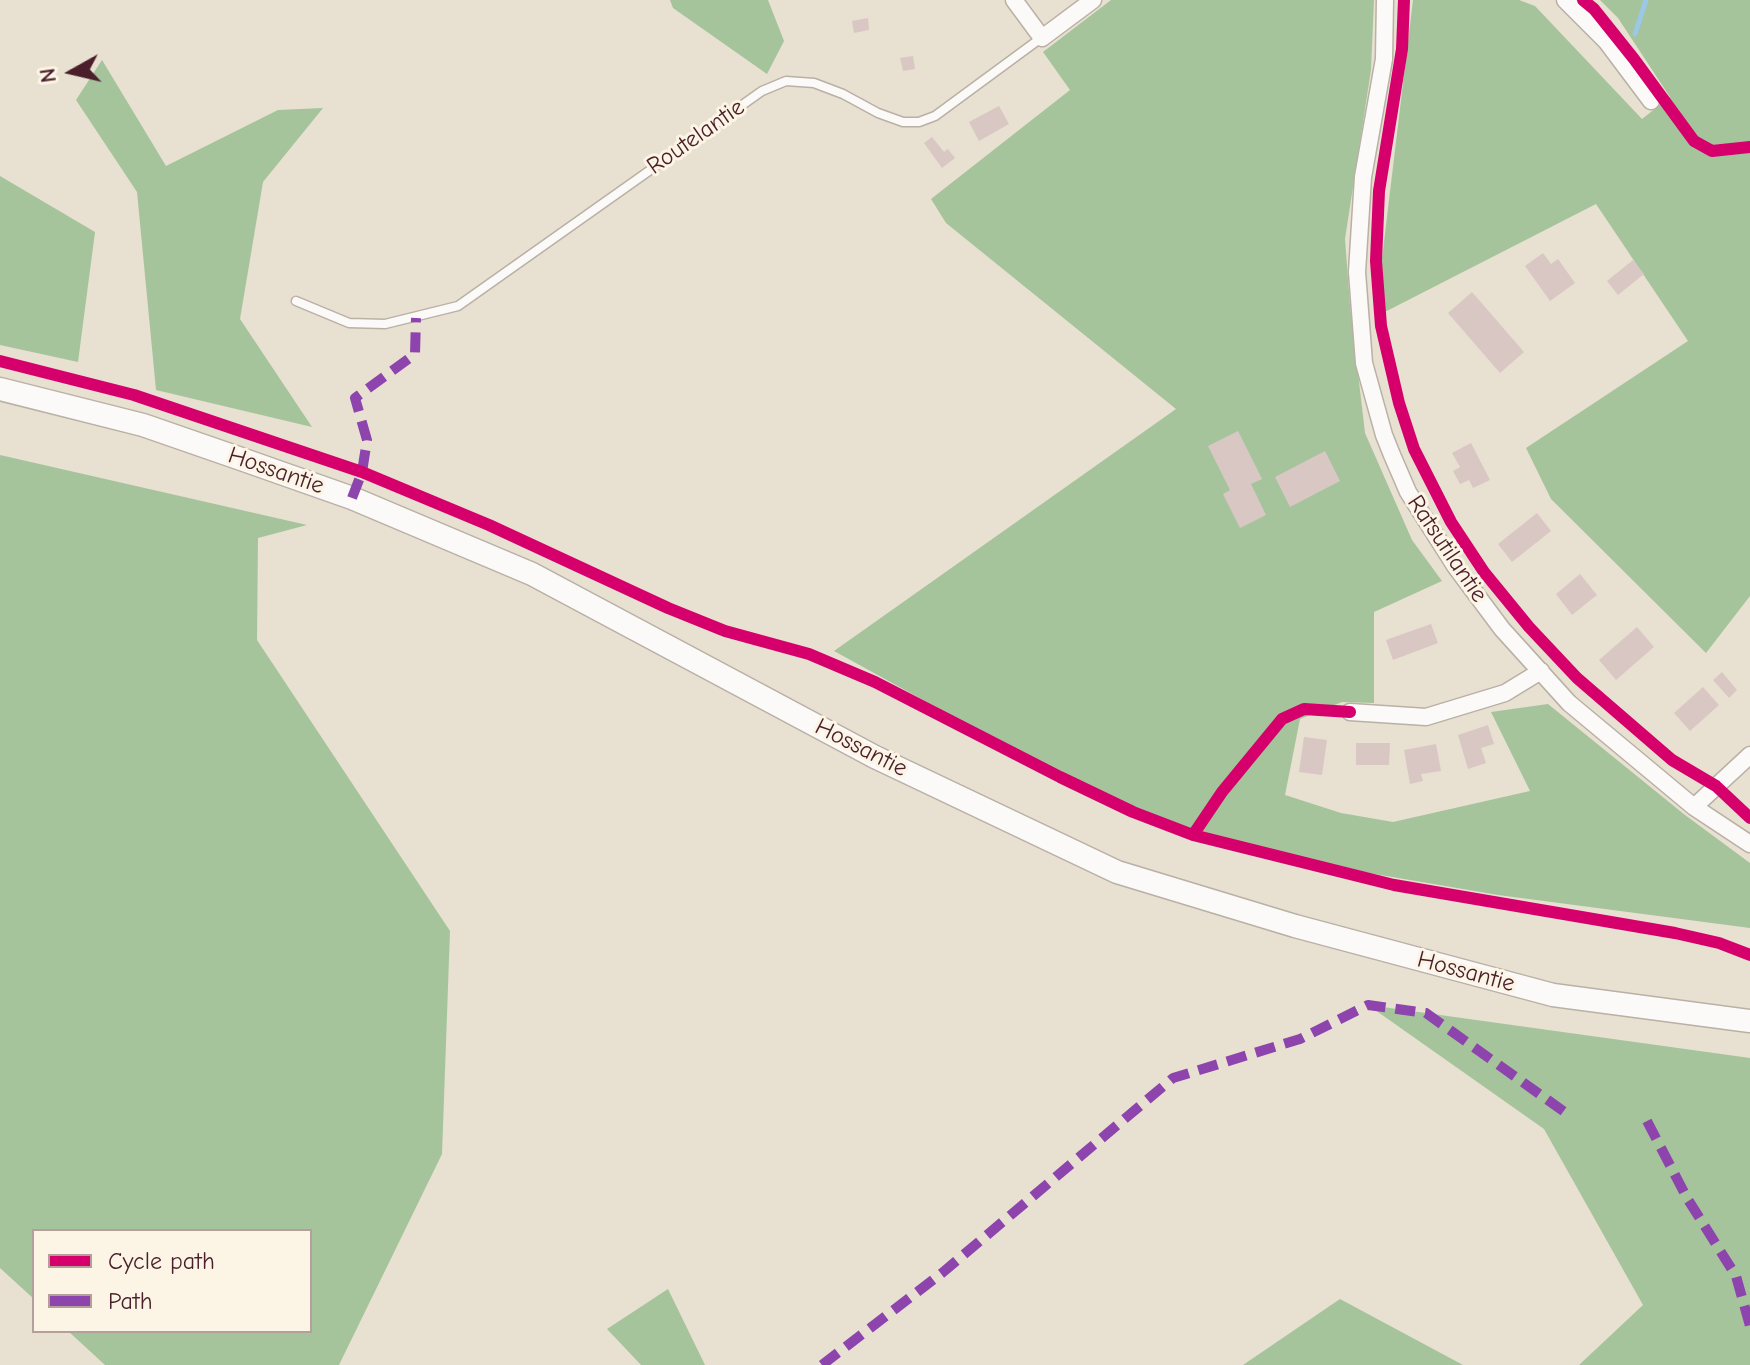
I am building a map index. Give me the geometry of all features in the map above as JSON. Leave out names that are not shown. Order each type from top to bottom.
[{"type":"main road","name":"Hossantie","points":[[0,389],[143,425],[352,498],[532,574],[875,757],[1117,872],[1295,926],[1553,995],[1750,1021]]},
{"type":"street","points":[[1014,0],[1042,38]]},
{"type":"street","name":"Routelantie","points":[[1042,38],[1093,0]]},
{"type":"street","name":"Ratsutilantie","points":[[1385,0],[1384,59],[1363,177],[1357,272],[1364,363],[1384,435],[1408,492],[1455,566],[1502,629],[1569,703],[1694,807],[1750,844]]},
{"type":"street","points":[[1565,0],[1606,41],[1651,101]]},
{"type":"street","points":[[1350,712],[1426,717],[1505,693],[1541,671]]},
{"type":"street","points":[[1694,807],[1750,755]]},
{"type":"lane","name":"Routelantie","points":[[296,301],[349,323],[385,324],[458,306],[762,91],[786,81],[814,83],[878,113],[903,122],[919,122],[935,116],[1042,38]]},
{"type":"green space","points":[[670,0],[768,0],[784,41],[767,74],[673,8]]},
{"type":"green space","points":[[1111,0],[1374,0],[1371,70],[1345,239],[1350,305],[1365,433],[1412,540],[1442,581],[1374,612],[1374,703],[1342,702],[1300,719],[1285,795],[1341,813],[1393,822],[1530,791],[1491,712],[1548,704],[1685,815],[1750,863],[1750,928],[1498,895],[1263,855],[1094,794],[834,651],[1176,409],[946,223],[931,199],[1070,90],[1043,52]]},
{"type":"green space","points":[[1413,0],[1519,0],[1535,6],[1642,119],[1670,97],[1618,18],[1600,0],[1750,0],[1750,596],[1706,653],[1551,499],[1526,448],[1688,341],[1596,204],[1375,317]]},
{"type":"green space","points":[[102,60],[166,166],[278,110],[323,108],[263,182],[240,319],[312,427],[156,390],[137,192],[76,100]]},
{"type":"green space","points":[[0,176],[95,232],[78,362],[0,345]]},
{"type":"green space","points":[[0,455],[307,525],[258,538],[257,640],[450,931],[442,1154],[339,1365],[105,1365],[70,1333],[312,1333],[312,1229],[32,1229],[32,1297],[0,1268]]},
{"type":"green space","points":[[1368,1005],[1750,1058],[1750,1365],[1579,1365],[1643,1305],[1544,1129]]},
{"type":"green space","points":[[668,1289],[705,1365],[641,1365],[607,1329]]},
{"type":"green space","points":[[1340,1299],[1463,1365],[1243,1365]]},
{"type":"building","points":[[868,18],[869,30],[854,33],[852,21]]},
{"type":"building","points":[[913,56],[915,69],[903,71],[900,58]]},
{"type":"building","points":[[999,106],[1009,124],[979,141],[969,122]]},
{"type":"building","points":[[932,137],[944,152],[948,149],[955,158],[942,168],[924,143]]},
{"type":"building","points":[[1543,253],[1551,264],[1558,259],[1575,283],[1550,301],[1525,266]]},
{"type":"building","points":[[1633,260],[1644,274],[1618,295],[1607,281]]},
{"type":"building","points":[[1472,292],[1524,352],[1500,373],[1448,313]]},
{"type":"building","points":[[1238,431],[1262,479],[1251,484],[1266,515],[1240,528],[1223,494],[1230,490],[1208,446]]},
{"type":"building","points":[[1471,443],[1490,480],[1473,488],[1469,480],[1460,484],[1453,471],[1460,467],[1452,453]]},
{"type":"building","points":[[1325,451],[1340,481],[1290,507],[1275,477]]},
{"type":"building","points":[[1537,513],[1551,531],[1512,562],[1498,544]]},
{"type":"building","points":[[1580,574],[1597,595],[1572,615],[1556,594]]},
{"type":"building","points":[[1431,624],[1438,643],[1393,660],[1386,640]]},
{"type":"building","points":[[1637,627],[1654,647],[1616,680],[1599,660]]},
{"type":"building","points":[[1722,672],[1737,690],[1729,698],[1713,680]]},
{"type":"building","points":[[1703,687],[1719,705],[1690,731],[1674,713]]},
{"type":"building","points":[[1488,725],[1494,744],[1481,748],[1486,763],[1468,769],[1458,735]]},
{"type":"building","points":[[1304,737],[1327,740],[1322,775],[1299,772]]},
{"type":"building","points":[[1356,743],[1390,743],[1389,765],[1356,765]]},
{"type":"building","points":[[1436,744],[1441,771],[1421,774],[1423,781],[1410,784],[1404,750]]},
{"type":"waterway","points":[[1635,34],[1646,0]]},
{"type":"marked path","points":[[352,498],[362,472],[367,440],[355,398],[415,354],[416,318]]},
{"type":"marked path","points":[[822,1365],[942,1273],[1173,1078],[1300,1039],[1368,1005],[1426,1013],[1566,1113]]},
{"type":"marked path","points":[[1647,1121],[1687,1198],[1736,1276],[1750,1326]]},
{"type":"cycle path","points":[[1404,0],[1402,49],[1379,191],[1376,261],[1381,326],[1399,403],[1414,449],[1451,522],[1484,572],[1529,627],[1577,678],[1672,760],[1716,786],[1750,818]]},
{"type":"cycle path","points":[[1583,0],[1594,9],[1634,59],[1694,141],[1712,151],[1750,147]]},
{"type":"cycle path","points":[[0,361],[134,395],[362,472],[489,525],[668,608],[725,631],[809,654],[875,682],[1060,777],[1133,812],[1193,835],[1394,885],[1675,933],[1719,943],[1750,955]]},
{"type":"cycle path","points":[[1193,835],[1222,792],[1282,719],[1304,709],[1350,712]]}]
